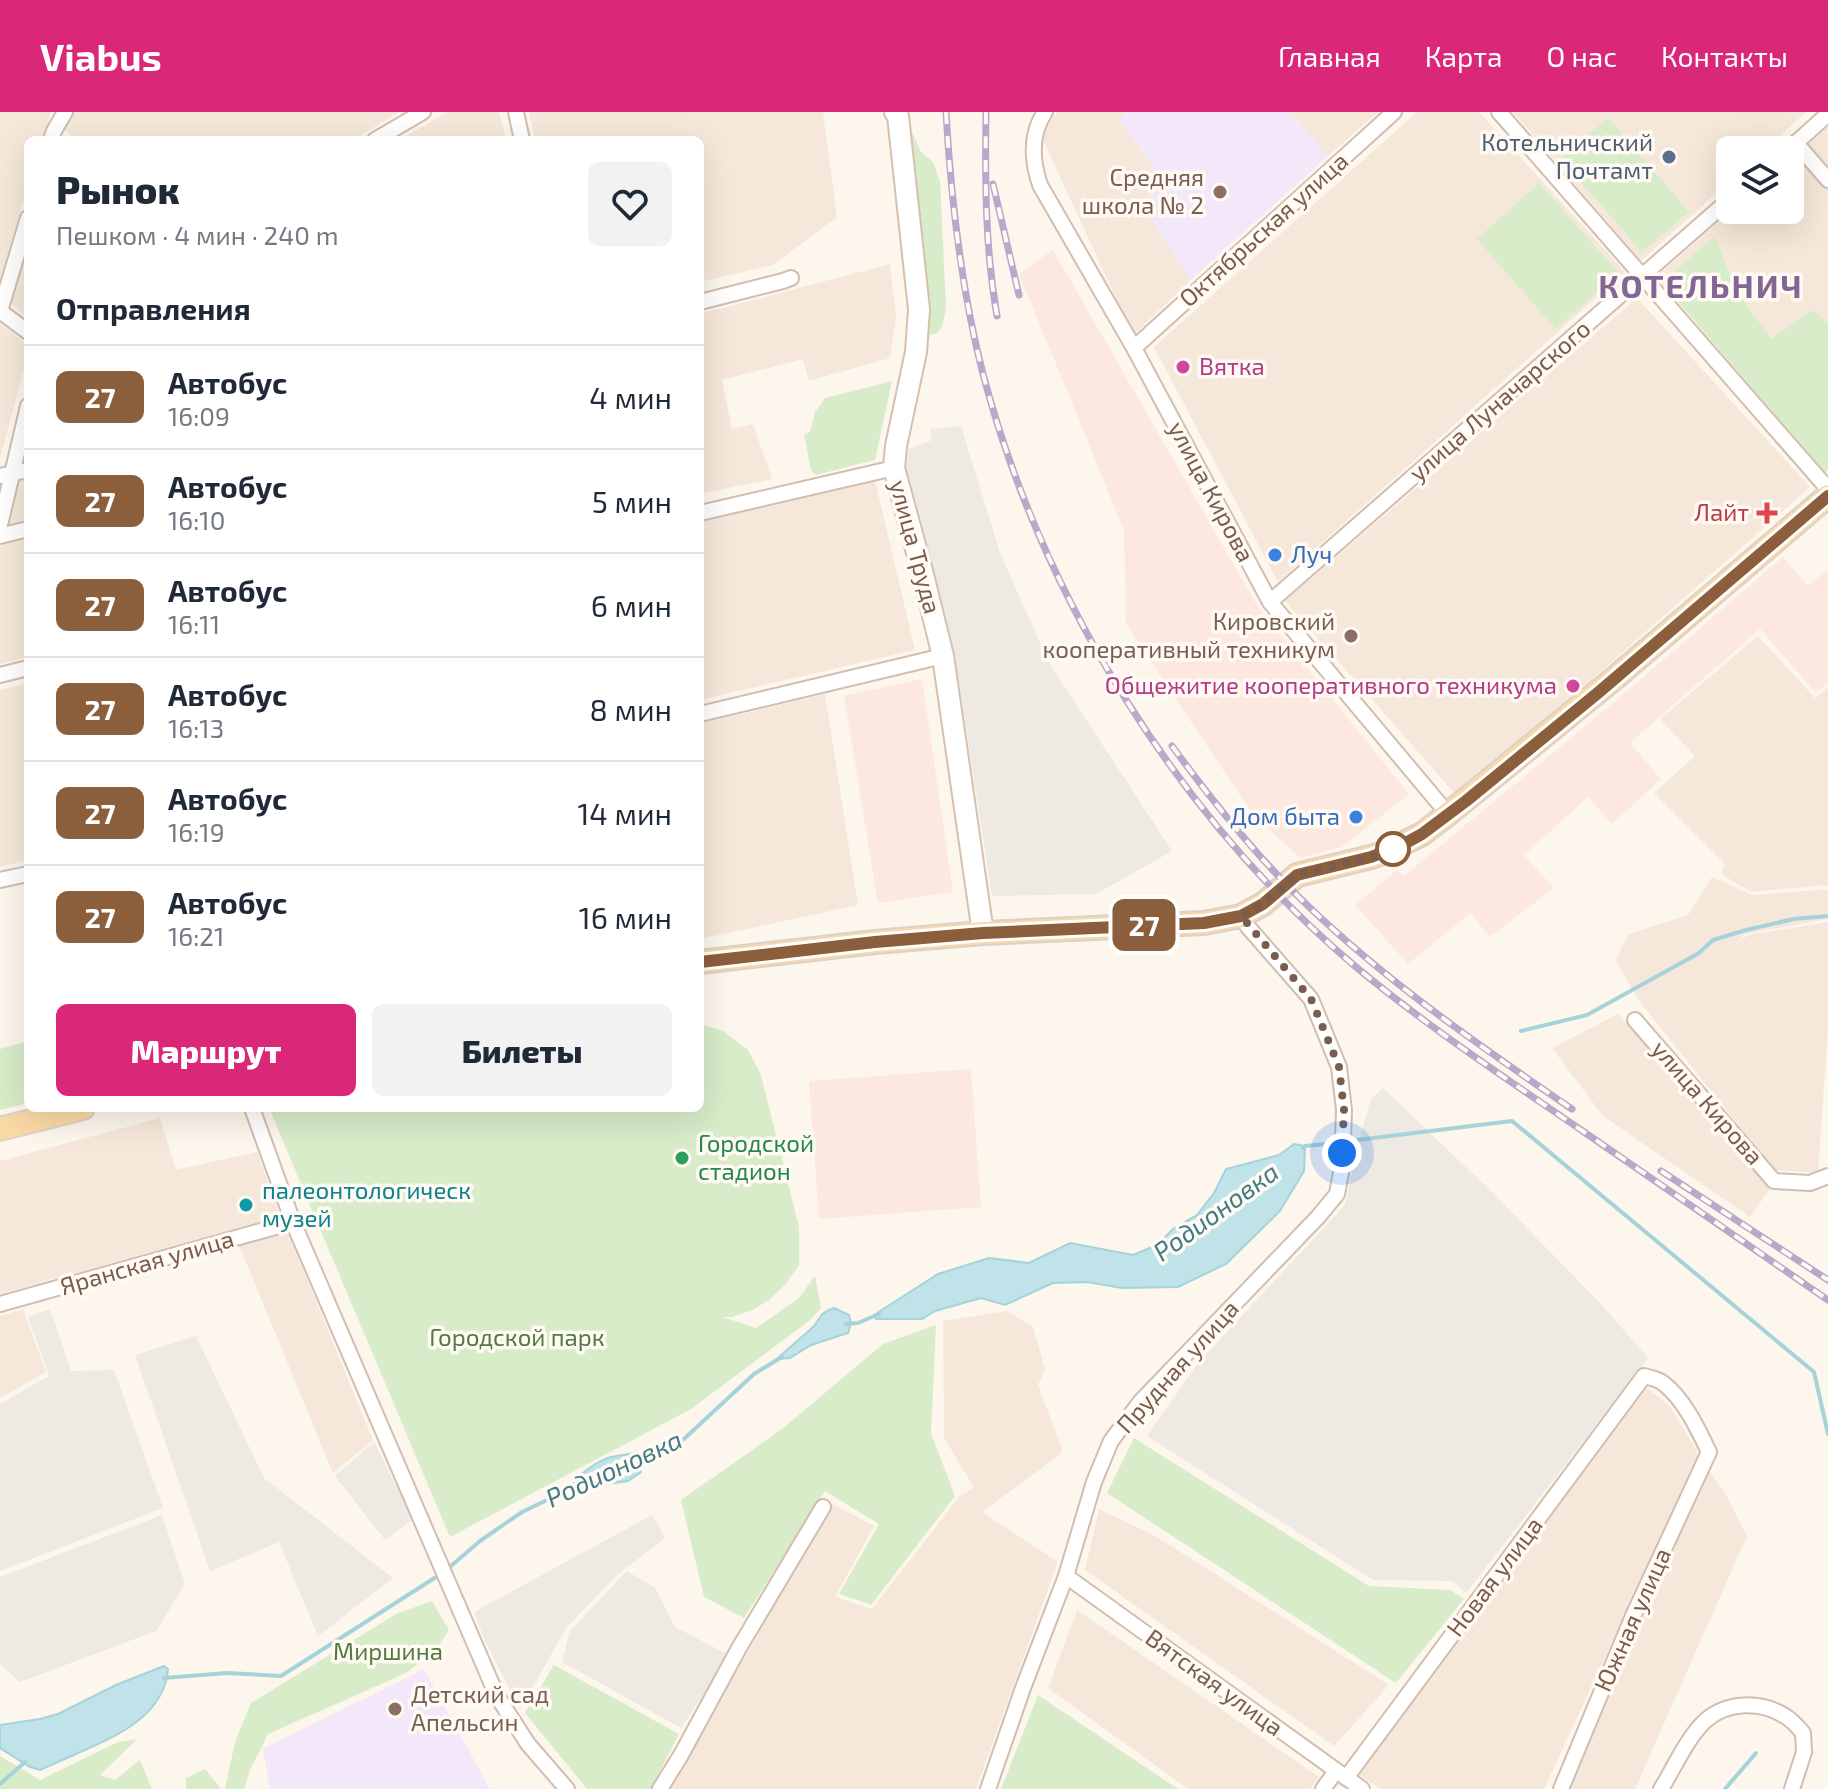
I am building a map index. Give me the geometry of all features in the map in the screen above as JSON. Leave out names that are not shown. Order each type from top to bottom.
[{"type":"main road","points":[[704,962],[820,947],[983,933],[1204,923],[1241,916],[1263,904],[1297,875],[1386,852],[1422,834],[1606,686],[1828,496]]},
{"type":"main road","points":[[0,1129],[67,1112]]},
{"type":"street","points":[[57,136],[65,112]]},
{"type":"street","points":[[382,136],[423,112]]},
{"type":"street","points":[[516,112],[521,136]]},
{"type":"street","name":"улица Кирова","points":[[1045,112],[1035,134],[1035,171],[1040,185],[1134,348],[1270,602],[1448,814]]},
{"type":"street","name":"Октябрьская улица","points":[[1134,348],[1394,112]]},
{"type":"street","points":[[1499,112],[1828,489]]},
{"type":"street","name":"улица Труда","points":[[897,113],[919,309],[916,352],[894,468],[943,656],[983,933]]},
{"type":"street","points":[[1804,136],[1828,114]]},
{"type":"street","points":[[1804,158],[1828,180]]},
{"type":"street","name":"улица Луначарского","points":[[1270,602],[1716,212]]},
{"type":"street","points":[[24,231],[0,311],[24,329]]},
{"type":"street","points":[[704,301],[791,278]]},
{"type":"street","points":[[0,525],[6,475],[24,419]]},
{"type":"street","points":[[704,512],[894,468]]},
{"type":"street","points":[[0,536],[24,530]]},
{"type":"street","points":[[704,713],[943,656]]},
{"type":"street","points":[[0,675],[24,669]]},
{"type":"street","points":[[0,880],[24,875]]},
{"type":"street","name":"Прудная улица","points":[[988,1789],[1066,1576],[1094,1482],[1111,1441],[1141,1401],[1337,1194],[1342,1167],[1344,1110],[1339,1067],[1311,999],[1241,916]]},
{"type":"street","name":"улица Кирова","points":[[1635,1020],[1774,1181],[1810,1183],[1828,1176]]},
{"type":"street","points":[[253,1112],[293,1222],[497,1696],[528,1744],[567,1789]]},
{"type":"street","name":"Яранская улица","points":[[0,1304],[293,1222]]},
{"type":"street","name":"Новая улица","points":[[1323,1789],[1341,1774],[1644,1376],[1661,1381],[1677,1398],[1696,1424],[1709,1452]]},
{"type":"street","name":"Южная улица","points":[[1561,1789],[1633,1616],[1709,1452]]},
{"type":"street","points":[[660,1789],[823,1507]]},
{"type":"street","name":"Вятская улица","points":[[1066,1576],[1362,1789]]},
{"type":"street","points":[[1661,1789],[1695,1732],[1706,1720],[1743,1704],[1766,1707],[1787,1716],[1803,1733],[1804,1752],[1792,1789]]},
{"type":"shaded area","points":[[0,112],[51,112],[43,136],[24,136],[24,199],[0,279]]},
{"type":"shaded area","points":[[70,112],[399,112],[360,136],[73,136],[62,128]]},
{"type":"shaded area","points":[[447,112],[499,112],[505,136],[406,136]]},
{"type":"shaded area","points":[[529,112],[823,112],[837,217],[773,265],[704,281],[704,136],[534,136]]},
{"type":"shaded area","points":[[1057,112],[1128,112],[1120,120],[1154,168],[1149,217],[1191,280],[1133,335],[1042,138]]},
{"type":"shaded area","name":"Средняя школа № 2","points":[[1128,112],[1290,112],[1328,156],[1191,280],[1149,217],[1154,168],[1119,120]]},
{"type":"shaded area","points":[[1290,112],[1378,112],[1328,156]]},
{"type":"shaded area","points":[[1417,112],[1479,112],[1625,272],[1278,582],[1154,347]]},
{"type":"shaded area","points":[[1513,112],[1806,112],[1779,136],[1716,136],[1716,194],[1641,261]]},
{"type":"shaded area","points":[[1828,126],[1828,469],[1656,277],[1716,224],[1804,224],[1804,147]]},
{"type":"shaded area","points":[[1053,250],[1258,607],[1409,794],[1342,847],[1300,858],[1251,812],[1126,624],[1124,530],[1019,274]]},
{"type":"shaded area","points":[[24,254],[24,315],[8,300]]},
{"type":"shaded area","points":[[890,264],[896,317],[890,358],[809,381],[803,359],[722,380],[732,429],[753,424],[772,479],[704,493],[704,313]]},
{"type":"shaded area","points":[[1637,298],[1810,487],[1458,797],[1285,601]]},
{"type":"shaded area","points":[[0,323],[24,343],[24,369],[0,459]]},
{"type":"shaded area","points":[[961,426],[1000,553],[1049,663],[1172,851],[1096,894],[992,896],[955,657],[903,471],[907,450],[932,440],[930,429]]},
{"type":"shaded area","points":[[24,479],[24,658],[0,664],[0,548],[16,481]]},
{"type":"shaded area","points":[[875,480],[915,650],[704,699],[704,521]]},
{"type":"shaded area","points":[[1783,557],[1808,586],[1828,569],[1828,682],[1816,693],[1760,629],[1630,743],[1661,779],[1612,824],[1588,797],[1524,855],[1554,888],[1490,937],[1470,913],[1408,964],[1355,905],[1397,870],[1404,876]]},
{"type":"shaded area","points":[[1758,636],[1815,698],[1828,687],[1828,885],[1751,892],[1721,874],[1725,864],[1654,793],[1695,756],[1660,719]]},
{"type":"shaded area","points":[[922,679],[953,892],[878,903],[844,696]]},
{"type":"shaded area","points":[[24,684],[24,861],[0,867],[0,690]]},
{"type":"shaded area","points":[[825,694],[858,905],[704,938],[704,723]]},
{"type":"shaded area","points":[[1712,877],[1753,895],[1828,889],[1828,919],[1745,934],[1736,944],[1748,935],[1828,922],[1828,1029],[1818,1173],[1774,1170],[1640,1002],[1615,960],[1629,934],[1688,915]]},
{"type":"shaded area","points":[[1618,1014],[1771,1187],[1750,1217],[1603,1116],[1552,1048]]},
{"type":"shaded area","points":[[971,1069],[981,1207],[819,1219],[809,1081]]},
{"type":"shaded area","points":[[1383,1088],[1491,1191],[1601,1304],[1648,1358],[1466,1593],[1453,1581],[1373,1580],[1147,1436],[1199,1362],[1345,1205],[1371,1099]]},
{"type":"shaded area","points":[[160,1118],[176,1170],[257,1152],[280,1216],[0,1294],[0,1161]]},
{"type":"shaded area","points":[[287,1230],[373,1440],[333,1473],[238,1243]]},
{"type":"shaded area","points":[[23,1309],[46,1372],[0,1398],[0,1316]]},
{"type":"shaded area","points":[[50,1309],[71,1371],[114,1370],[163,1508],[0,1571],[0,1404],[49,1376],[28,1317]]},
{"type":"shaded area","points":[[1007,1311],[1033,1327],[1045,1369],[1038,1385],[1062,1449],[1061,1454],[982,1512],[1058,1562],[976,1789],[667,1789],[758,1635],[762,1621],[830,1503],[874,1526],[835,1597],[872,1609],[960,1496],[974,1487],[944,1438],[943,1321]]},
{"type":"shaded area","points":[[196,1336],[264,1478],[393,1578],[318,1636],[279,1542],[210,1571],[135,1355]]},
{"type":"shaded area","points":[[1642,1384],[1670,1406],[1699,1455],[1544,1789],[1380,1789],[1359,1774]]},
{"type":"shaded area","points":[[374,1442],[413,1519],[385,1540],[335,1476]]},
{"type":"shaded area","points":[[1709,1471],[1725,1493],[1747,1536],[1635,1789],[1570,1789],[1620,1659]]},
{"type":"shaded area","points":[[1099,1509],[1157,1537],[1389,1685],[1334,1746],[1085,1570]]},
{"type":"shaded area","points":[[162,1515],[185,1584],[156,1631],[20,1682],[0,1664],[0,1577]]},
{"type":"shaded area","points":[[652,1515],[665,1538],[616,1576],[566,1628],[520,1710],[474,1612]]},
{"type":"shaded area","points":[[627,1571],[655,1588],[675,1627],[729,1655],[681,1728],[562,1662],[570,1631]]},
{"type":"shaded area","points":[[1077,1610],[1319,1777],[1310,1789],[1188,1789],[1048,1688]]},
{"type":"shaded area","name":"Детский сад Апельсин","points":[[424,1669],[490,1789],[270,1789],[263,1749]]},
{"type":"green space","points":[[1608,118],[1689,212],[1642,252],[1561,159]]},
{"type":"green space","points":[[908,130],[912,132],[921,152],[933,162],[940,182],[946,306],[940,329],[929,335],[925,331]]},
{"type":"green space","points":[[1539,183],[1619,273],[1555,329],[1477,239]]},
{"type":"green space","points":[[1715,236],[1735,289],[1771,339],[1813,310],[1828,324],[1828,470],[1825,473],[1662,283]]},
{"type":"green space","points":[[892,381],[875,460],[816,475],[811,470],[804,435],[810,432],[815,412],[825,398]]},
{"type":"green space","name":"Городской парк","points":[[704,1025],[723,1031],[748,1050],[761,1075],[799,1227],[799,1265],[769,1300],[752,1310],[723,1317],[756,1328],[799,1298],[815,1276],[821,1308],[809,1321],[691,1409],[450,1537],[271,1112],[704,1112]]},
{"type":"green space","points":[[24,1042],[24,1104],[0,1110],[0,1049]]},
{"type":"green space","points":[[936,1325],[931,1433],[955,1496],[871,1605],[839,1594],[879,1524],[825,1491],[744,1618],[704,1597],[681,1500],[782,1429],[883,1344]]},
{"type":"green space","points":[[1134,1438],[1369,1586],[1450,1590],[1464,1599],[1396,1683],[1107,1493]]},
{"type":"green space","name":"Миршина","points":[[432,1601],[449,1630],[435,1651],[406,1673],[268,1734],[244,1789],[225,1789],[235,1742],[251,1703],[396,1614]]},
{"type":"green space","points":[[554,1665],[679,1734],[651,1789],[587,1789],[525,1713]]},
{"type":"green space","points":[[1038,1695],[1178,1789],[1001,1789]]},
{"type":"green space","points":[[137,1739],[100,1775],[115,1780],[140,1760],[152,1789],[0,1789],[0,1756],[40,1780],[118,1742]]},
{"type":"green space","points":[[205,1769],[221,1789],[186,1789],[186,1778]]},
{"type":"water","points":[[1294,1144],[1305,1146],[1304,1171],[1280,1211],[1226,1264],[1178,1287],[1122,1288],[1087,1282],[1053,1283],[1005,1305],[981,1298],[935,1311],[922,1319],[876,1319],[874,1315],[938,1274],[989,1258],[1029,1263],[1070,1243],[1133,1255],[1157,1245],[1174,1228],[1197,1215],[1214,1193],[1226,1169],[1279,1155]]},
{"type":"water","points":[[834,1308],[849,1315],[851,1323],[848,1333],[811,1345],[790,1358],[777,1359],[815,1326],[822,1315]]},
{"type":"water","points":[[637,1452],[641,1472],[628,1481],[570,1489],[581,1474],[599,1462]]},
{"type":"water","points":[[164,1666],[168,1669],[165,1684],[150,1709],[140,1720],[100,1743],[40,1770],[0,1748],[0,1725],[58,1714],[116,1685]]},
{"type":"waterway","points":[[1521,1031],[1587,1015],[1699,953],[1713,940],[1794,919],[1828,916]]},
{"type":"waterway","name":"Родионовка","points":[[1349,1141],[1512,1121],[1814,1372],[1828,1434]]},
{"type":"waterway","name":"Родионовка","points":[[1303,1148],[1327,1144]]},
{"type":"waterway","name":"Родионовка","points":[[846,1324],[858,1323],[879,1314]]},
{"type":"waterway","name":"Родионовка","points":[[638,1459],[684,1439],[754,1374],[782,1357]]},
{"type":"waterway","name":"Родионовка","points":[[164,1678],[227,1673],[281,1676],[444,1572],[480,1541],[522,1512],[574,1487]]},
{"type":"waterway","points":[[1725,1789],[1756,1753]]},
{"type":"waterway","name":"Родионовка","points":[[0,1784],[25,1762]]},
{"type":"railway","points":[[946,112],[954,211],[969,310],[983,374],[1009,458],[1041,540],[1080,621],[1125,699],[1176,773],[1231,843],[1292,908],[1383,989],[1439,1032],[1828,1300]]},
{"type":"railway","points":[[986,112],[987,214],[997,316]]},
{"type":"railway","points":[[993,184],[1019,295]]},
{"type":"railway","points":[[1172,746],[1252,848],[1337,933],[1435,1012],[1572,1109]]},
{"type":"railway","points":[[1661,1171],[1828,1280]]},
{"type":"bus line","name":"27","points":[[704,961],[983,933],[1204,923],[1251,912],[1297,875],[1371,857],[1422,834],[1599,692],[1828,496]]},
{"type":"place","name":"Котельничский Почтамт","points":[[1669,157]]},
{"type":"place","name":"Средняя школа № 2","points":[[1220,192]]},
{"type":"place","name":"Вятка","points":[[1183,367]]},
{"type":"place","name":"Лайт","points":[[1767,513]]},
{"type":"place","name":"Луч","points":[[1275,555]]},
{"type":"place","name":"Кировский кооперативный техникум","points":[[1351,636]]},
{"type":"place","name":"Общежитие кооперативного техникума","points":[[1573,686]]},
{"type":"place","name":"Дом быта","points":[[1356,817]]},
{"type":"place","name":"Городской стадион","points":[[682,1158]]},
{"type":"place","name":"палеонтологическ музей","points":[[246,1205]]},
{"type":"place","name":"Детский сад Апельсин","points":[[395,1709]]},
{"type":"district","name":"КОТЕЛЬНИЧ","points":[[1701,287]]},
{"type":"route","points":[[1342,1153],[1344,1110],[1339,1067],[1311,999],[1241,916],[1263,904],[1297,875],[1393,849]]}]
